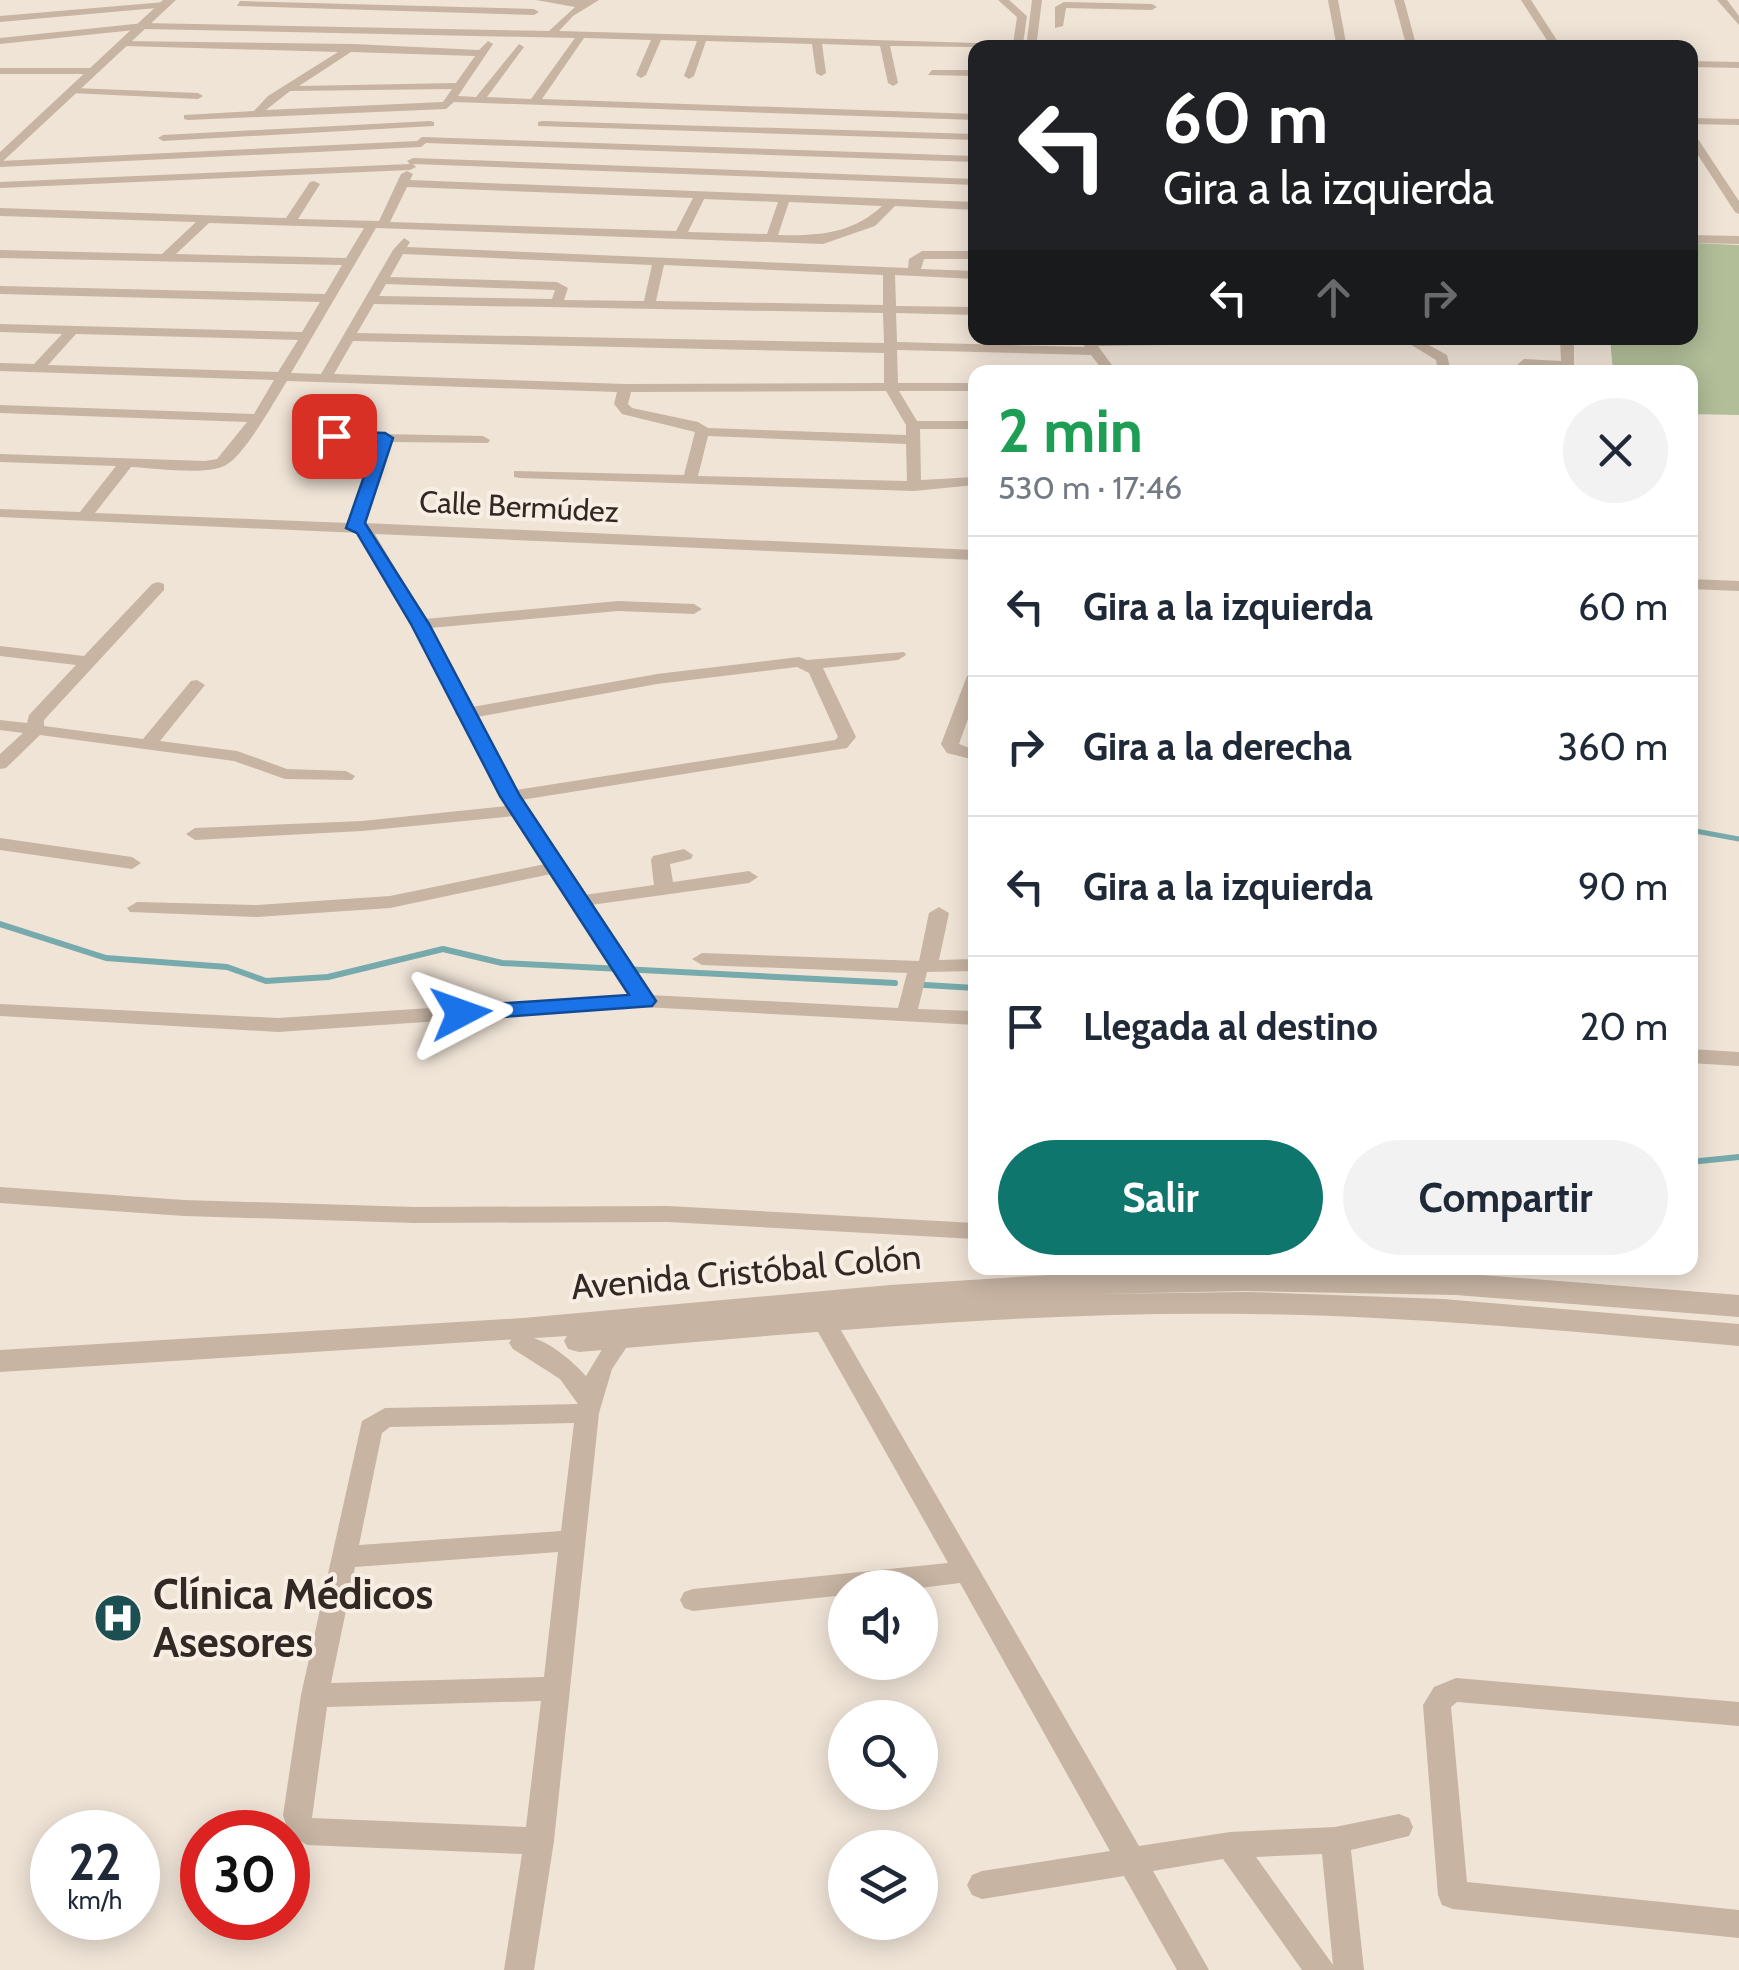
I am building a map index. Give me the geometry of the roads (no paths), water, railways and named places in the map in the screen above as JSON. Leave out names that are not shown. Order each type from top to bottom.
[{"type":"street","points":[[84,11],[92,0]]},
{"type":"street","points":[[541,0],[590,2]]},
{"type":"street","points":[[1003,0],[1022,16],[1013,40]]},
{"type":"street","points":[[1032,40],[1037,0]]},
{"type":"street","points":[[1333,0],[1340,40]]},
{"type":"street","points":[[1399,0],[1410,40]]},
{"type":"street","points":[[1526,0],[1552,40]]},
{"type":"street","points":[[1722,0],[1739,22]]},
{"type":"street","points":[[0,7],[4,8],[0,19],[169,1]]},
{"type":"street","points":[[0,162],[169,1]]},
{"type":"street","points":[[552,33],[590,2]]},
{"type":"street","points":[[240,4],[408,4],[534,12]]},
{"type":"street","points":[[238,154],[258,112],[272,98],[291,90],[408,4]]},
{"type":"street","points":[[269,26],[292,5]]},
{"type":"street","points":[[1057,40],[1061,6],[1152,7]]},
{"type":"street","points":[[0,41],[144,26],[269,26],[968,46]]},
{"type":"street","points":[[1034,26],[1058,26]]},
{"type":"street","points":[[0,458],[222,462],[258,418],[352,262],[405,184],[430,124],[497,32]]},
{"type":"street","points":[[535,101],[582,34]]},
{"type":"street","points":[[641,75],[658,36]]},
{"type":"street","points":[[689,76],[703,38]]},
{"type":"street","points":[[816,40],[821,73]]},
{"type":"street","points":[[884,43],[893,84]]},
{"type":"street","points":[[126,44],[482,52]]},
{"type":"street","points":[[480,99],[518,47]]},
{"type":"street","points":[[1698,64],[1739,65]]},
{"type":"street","points":[[0,71],[94,71]]},
{"type":"street","points":[[932,72],[968,73]]},
{"type":"street","points":[[291,90],[459,86]]},
{"type":"street","points":[[74,91],[198,96]]},
{"type":"street","points":[[188,116],[480,99],[968,117]]},
{"type":"street","points":[[524,144],[562,102]]},
{"type":"street","points":[[740,195],[766,110]]},
{"type":"street","points":[[1698,121],[1739,122]]},
{"type":"street","points":[[163,138],[430,124]]},
{"type":"street","points":[[542,124],[968,137]]},
{"type":"street","points":[[0,162],[238,154],[421,142],[968,159]]},
{"type":"street","points":[[1698,147],[1739,210]]},
{"type":"street","points":[[0,185],[412,164],[968,182]]},
{"type":"street","points":[[290,222],[314,184]]},
{"type":"street","points":[[405,184],[968,206]]},
{"type":"street","points":[[680,235],[701,194]]},
{"type":"street","points":[[771,239],[785,197]]},
{"type":"street","points":[[0,212],[771,239],[840,236],[871,223],[893,202]]},
{"type":"street","points":[[166,258],[206,219]]},
{"type":"street","points":[[324,378],[414,226]]},
{"type":"street","points":[[622,258],[634,234]]},
{"type":"street","points":[[1698,239],[1739,240]]},
{"type":"street","points":[[399,250],[968,275]]},
{"type":"street","points":[[0,254],[352,262]]},
{"type":"street","points":[[914,274],[916,259],[922,255],[968,255]]},
{"type":"street","points":[[649,305],[659,260]]},
{"type":"street","points":[[889,273],[891,389],[913,432],[914,487]]},
{"type":"street","points":[[382,280],[557,286],[562,288],[558,303]]},
{"type":"street","points":[[0,290],[331,298]]},
{"type":"street","points":[[369,300],[968,312]]},
{"type":"street","points":[[0,328],[308,336]]},
{"type":"street","points":[[38,368],[72,330]]},
{"type":"street","points":[[346,337],[888,348],[1037,345]]},
{"type":"street","points":[[1088,345],[1104,365]]},
{"type":"street","points":[[1419,345],[1442,358],[1443,365]]},
{"type":"street","points":[[0,367],[625,388],[968,386]]},
{"type":"street","points":[[625,388],[621,404],[627,411],[693,424],[703,432],[913,432],[968,427]]},
{"type":"street","points":[[0,409],[258,418]]},
{"type":"street","points":[[690,480],[703,432]]},
{"type":"street","points":[[334,436],[483,440]]},
{"type":"street","points":[[385,438],[359,527],[420,624],[464,714],[515,803],[644,1001]]},
{"type":"street","points":[[86,516],[126,463]]},
{"type":"street","points":[[519,474],[914,487],[968,483]]},
{"type":"street","name":"Calle Bermúdez","points":[[0,512],[968,555]]},
{"type":"street","points":[[1698,584],[1739,586]]},
{"type":"street","points":[[36,730],[35,719],[158,588]]},
{"type":"street","points":[[420,624],[618,606],[694,608]]},
{"type":"street","points":[[0,652],[90,662]]},
{"type":"street","points":[[464,714],[657,679],[788,662],[809,664],[898,655]]},
{"type":"street","points":[[195,834],[362,826],[515,803],[841,744],[847,737],[816,670],[809,664]]},
{"type":"street","points":[[148,744],[197,686]]},
{"type":"street","points":[[968,695],[950,744],[952,749],[968,753]]},
{"type":"street","points":[[0,725],[237,756],[285,774],[346,776]]},
{"type":"street","points":[[0,764],[36,730]]},
{"type":"street","points":[[0,844],[132,863]]},
{"type":"street","points":[[664,890],[660,860],[684,855]]},
{"type":"street","points":[[137,908],[258,910],[390,902],[556,867]]},
{"type":"street","points":[[580,902],[749,877]]},
{"type":"street","points":[[907,1014],[939,913]]},
{"type":"street","points":[[702,959],[968,965]]},
{"type":"street","points":[[0,1010],[278,1025],[644,1001],[968,1018]]},
{"type":"street","points":[[1698,1056],[1739,1058]]},
{"type":"street","points":[[0,1195],[184,1208],[776,1218],[968,1231]]},
{"type":"street","name":"Avenida Cristóbal Colón","points":[[0,1378],[620,1339],[1071,1276],[1456,1284],[1739,1306]]},
{"type":"street","name":"Avenida Cristóbal Colón","points":[[0,1361],[818,1312],[1092,1305],[1248,1303],[1443,1310],[1739,1335]]},
{"type":"street","points":[[818,1312],[1194,1970]]},
{"type":"street","points":[[519,1970],[539,1842],[588,1406],[602,1367],[620,1339]]},
{"type":"street","points":[[520,1343],[562,1367],[584,1387],[588,1406]]},
{"type":"street","points":[[539,1842],[307,1832],[299,1825],[297,1815],[315,1694],[370,1428],[385,1418],[588,1406]]},
{"type":"street","points":[[345,1557],[572,1541]]},
{"type":"street","points":[[693,1600],[965,1572]]},
{"type":"street","points":[[315,1694],[554,1689]]},
{"type":"street","points":[[1739,1714],[1456,1690],[1444,1695],[1437,1705],[1453,1894],[1739,1924]]},
{"type":"street","points":[[982,1885],[1230,1846],[1335,1840],[1398,1827]]},
{"type":"street","points":[[1335,1840],[1349,1970]]},
{"type":"street","points":[[1230,1846],[1320,1970]]},
{"type":"waterway","points":[[1698,831],[1739,839]]},
{"type":"waterway","points":[[0,924],[106,958],[227,967],[266,981],[328,977],[443,949],[502,963],[895,983]]},
{"type":"waterway","points":[[925,985],[968,988]]},
{"type":"waterway","points":[[1698,1161],[1739,1157]]},
{"type":"place","name":"Clínica Médicos Asesores","points":[[118,1618]]}]
